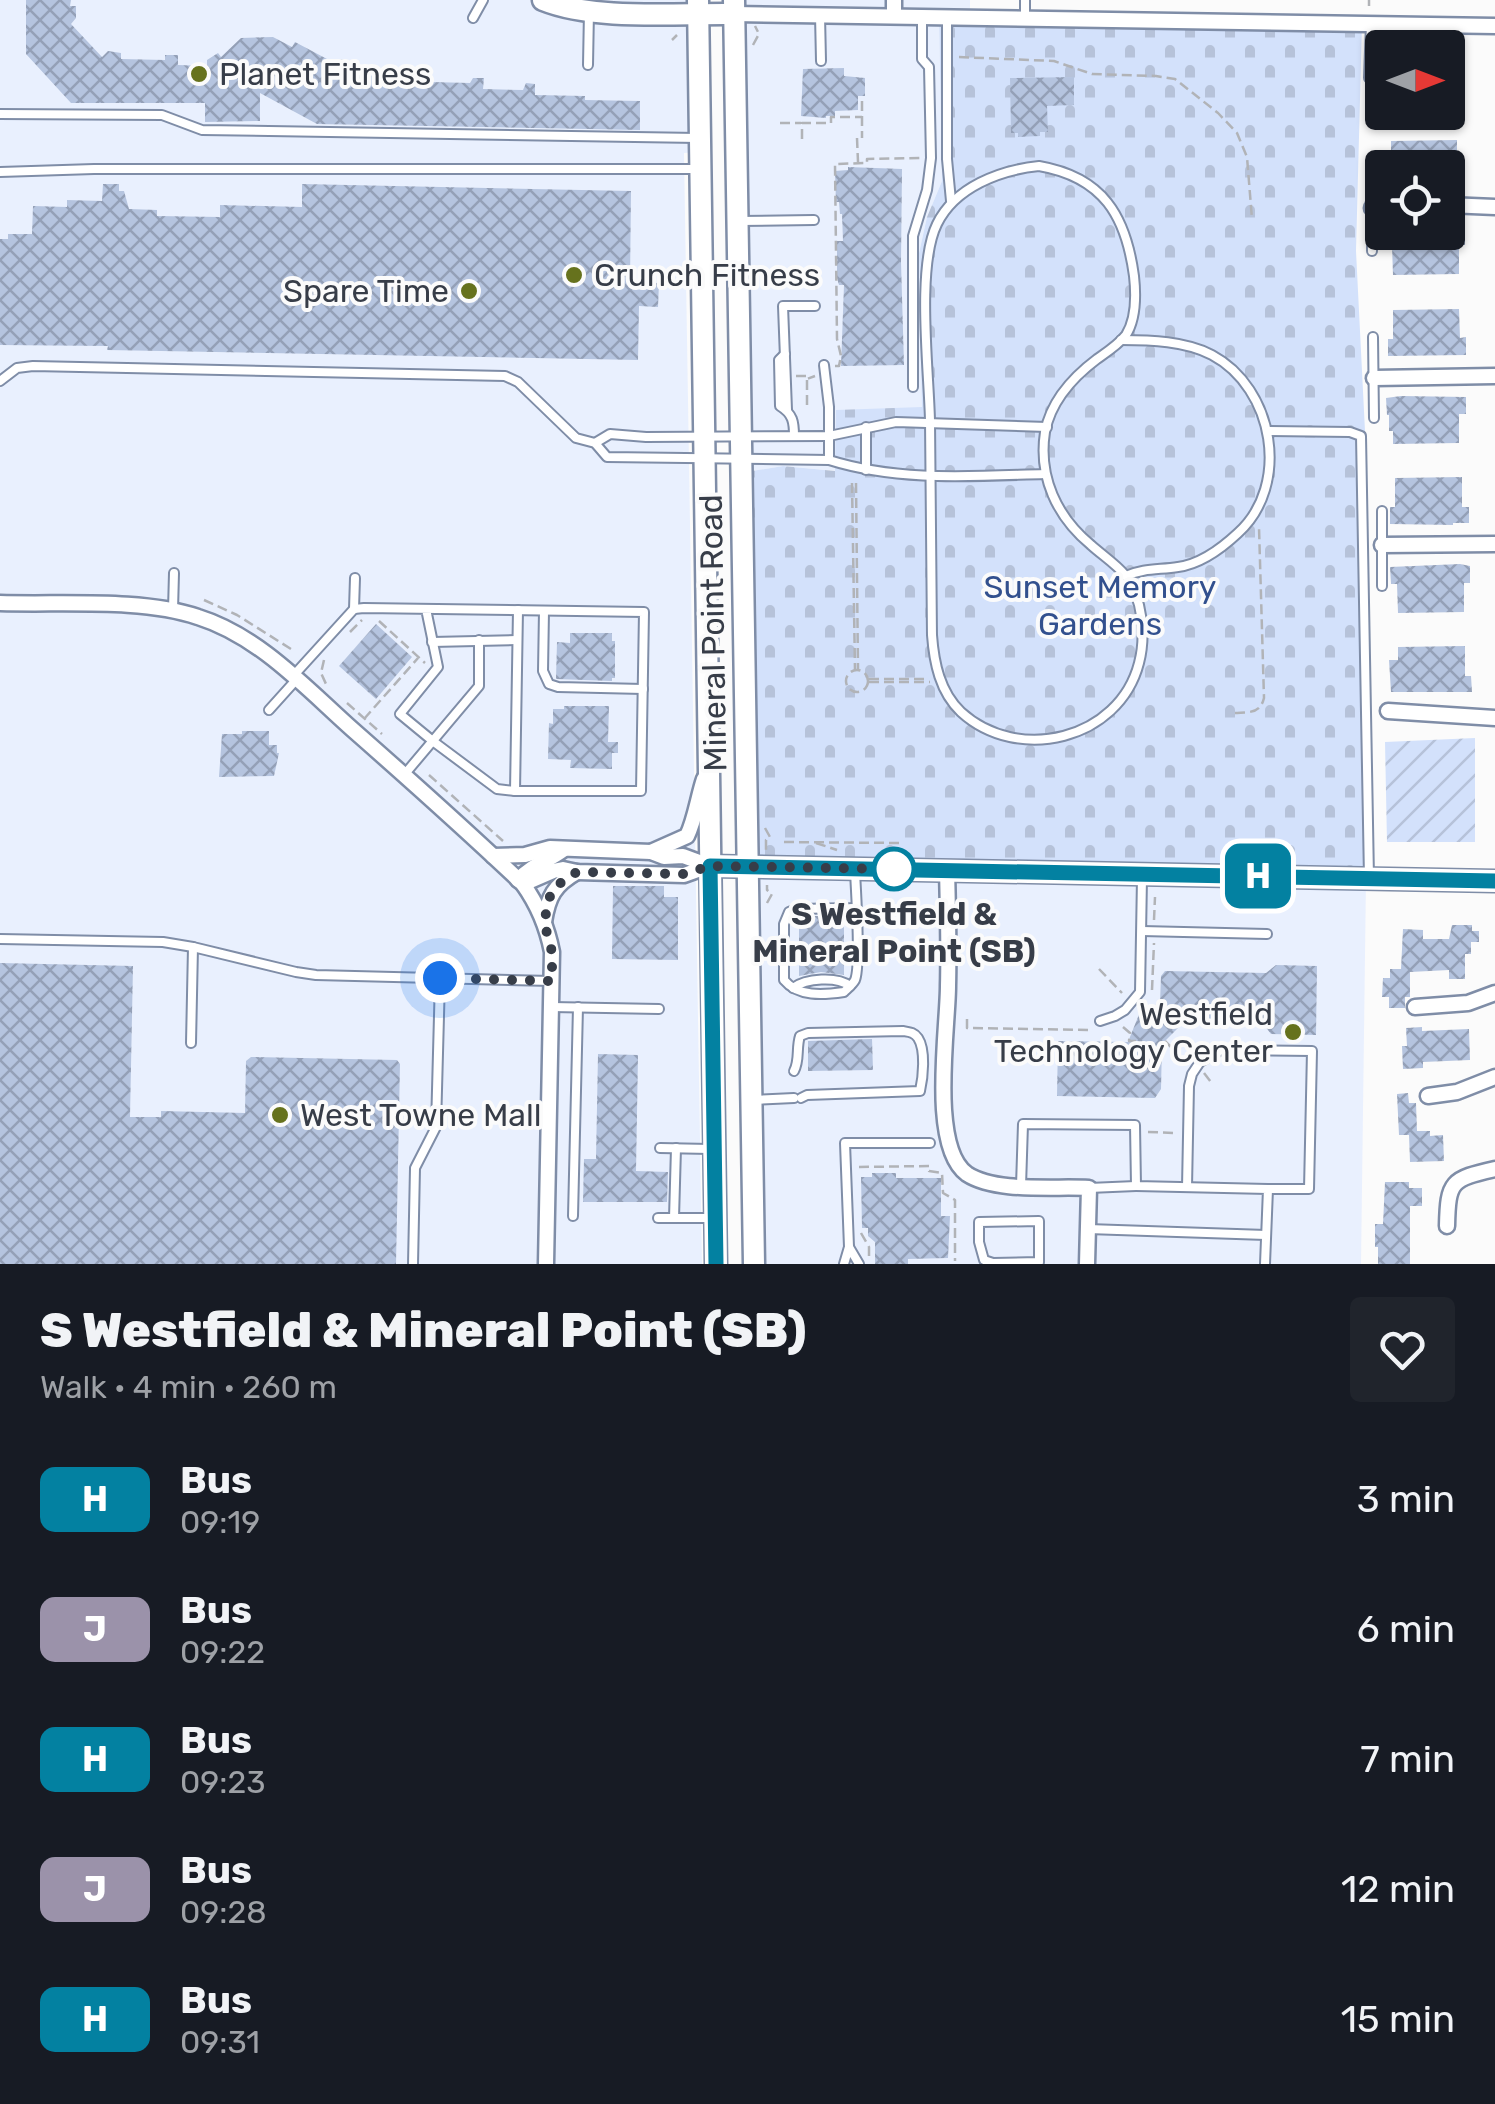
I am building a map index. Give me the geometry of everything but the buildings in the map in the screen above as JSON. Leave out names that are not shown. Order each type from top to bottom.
[{"type":"main road","points":[[543,0],[589,12],[734,7]]},
{"type":"main road","name":"Mineral Point Road","points":[[698,7],[716,1264]]},
{"type":"main road","name":"Mineral Point Road","points":[[734,7],[754,1264]]},
{"type":"main road","points":[[710,866],[1495,880]]},
{"type":"street","points":[[734,7],[794,7],[820,14],[894,8],[922,16],[1495,26]]},
{"type":"street","points":[[1465,205],[1495,206]]},
{"type":"street","points":[[1374,378],[1495,376]]},
{"type":"street","points":[[1382,545],[1495,544]]},
{"type":"street","points":[[0,603],[173,610],[234,632],[295,678],[520,882],[538,906],[552,952],[546,1264]]},
{"type":"street","points":[[1388,711],[1495,718]]},
{"type":"street","points":[[652,852],[687,836],[709,766]]},
{"type":"street","points":[[493,856],[525,855],[550,848],[652,852],[664,857],[683,856],[710,866]]},
{"type":"street","points":[[520,882],[532,866],[563,850]]},
{"type":"street","points":[[520,882],[564,868],[577,872],[684,874],[710,866]]},
{"type":"street","points":[[948,870],[948,992],[943,1039],[946,1129],[953,1156],[966,1173],[993,1184],[1089,1188],[1087,1264]]},
{"type":"street","points":[[544,922],[551,892],[577,872]]},
{"type":"street","points":[[1415,1007],[1468,1003],[1495,993]]},
{"type":"street","points":[[1428,1096],[1457,1092],[1495,1077]]},
{"type":"street","points":[[1447,1226],[1452,1187],[1458,1180],[1495,1169]]},
{"type":"street","points":[[702,1264],[715,1228]]},
{"type":"lane","points":[[473,18],[483,0]]},
{"type":"lane","points":[[1026,0],[1026,17]]},
{"type":"lane","points":[[588,65],[589,12]]},
{"type":"lane","points":[[820,14],[820,61]]},
{"type":"lane","points":[[913,388],[913,236],[927,190],[931,158],[929,67],[922,59],[922,16]]},
{"type":"lane","points":[[948,16],[951,201]]},
{"type":"lane","points":[[1370,24],[1370,30]]},
{"type":"lane","points":[[0,114],[162,114],[202,130],[698,138]]},
{"type":"lane","points":[[0,172],[94,168],[699,169]]},
{"type":"lane","points":[[1020,168],[1052,168],[1084,182],[1112,206],[1130,248],[1136,291],[1128,332],[1066,388],[1051,410],[1046,474],[1063,516],[1126,576],[1137,599],[1142,642],[1139,664],[1131,684],[1108,714],[1090,726],[1052,740],[1010,737],[990,730],[960,711],[948,695],[934,661],[927,262],[937,223],[951,201],[988,178],[1020,168]]},
{"type":"lane","points":[[737,221],[814,220]]},
{"type":"lane","points":[[787,410],[783,306],[815,306]]},
{"type":"lane","points":[[1374,336],[1374,418]]},
{"type":"lane","points":[[1121,340],[1185,346],[1212,354],[1236,373],[1258,403],[1268,432],[1267,479],[1258,505],[1241,531],[1200,560],[1126,576]]},
{"type":"lane","points":[[785,354],[779,360],[780,406],[794,419],[794,436]]},
{"type":"lane","points":[[0,380],[17,368],[33,366],[504,376],[518,382],[576,438],[595,443],[608,457],[829,460],[900,476],[1046,474]]},
{"type":"lane","points":[[824,367],[829,460]]},
{"type":"lane","points":[[595,443],[610,434],[828,436],[896,422],[1047,427]]},
{"type":"lane","points":[[866,427],[866,470]]},
{"type":"lane","points":[[1268,432],[1350,432],[1360,436],[1369,878]]},
{"type":"lane","points":[[1382,512],[1382,586]]},
{"type":"lane","points":[[173,610],[174,573]]},
{"type":"lane","points":[[269,710],[354,609],[355,578]]},
{"type":"lane","points":[[354,609],[426,609],[644,612],[641,792],[497,789],[400,714],[438,667],[426,609]]},
{"type":"lane","points":[[515,791],[518,610]]},
{"type":"lane","points":[[544,611],[543,672],[549,684],[643,689]]},
{"type":"lane","points":[[404,775],[479,686],[478,640]]},
{"type":"lane","points":[[432,642],[517,640]]},
{"type":"lane","points":[[855,868],[856,908],[856,978],[844,992],[803,993],[787,985],[784,924],[789,912],[856,908]]},
{"type":"lane","points":[[1100,1021],[1125,1010],[1140,992],[1142,874]]},
{"type":"lane","points":[[1142,931],[1267,934]]},
{"type":"lane","points":[[0,940],[162,942],[316,975],[552,981]]},
{"type":"lane","points":[[192,1043],[193,947]]},
{"type":"lane","points":[[413,1264],[416,1162],[436,1127],[440,978]]},
{"type":"lane","points":[[552,1007],[659,1008]]},
{"type":"lane","points":[[574,1216],[578,1007]]},
{"type":"lane","points":[[751,1100],[920,1091],[922,1052],[919,1039],[903,1031],[808,1033],[800,1036],[797,1044],[798,1065],[794,1071]]},
{"type":"lane","points":[[1089,1188],[1309,1190],[1312,1051],[1220,1050],[1200,1062],[1190,1086],[1187,1187]]},
{"type":"lane","points":[[1020,1186],[1022,1124],[1135,1125],[1136,1186]]},
{"type":"lane","points":[[844,1264],[849,1247],[846,1144],[930,1143]]},
{"type":"lane","points":[[660,1148],[714,1148]]},
{"type":"lane","points":[[674,1218],[676,1148]]},
{"type":"lane","points":[[1265,1264],[1268,1190]]},
{"type":"lane","points":[[658,1218],[715,1228]]},
{"type":"lane","points":[[1038,1221],[1040,1262],[993,1263],[984,1260],[981,1253],[980,1222],[1038,1221]]},
{"type":"lane","points":[[1088,1229],[1266,1235]]},
{"type":"lane","points":[[849,1247],[859,1264]]},
{"type":"path","points":[[672,40],[676,35]]},
{"type":"path","points":[[948,56],[1054,61],[1092,74],[1175,79],[1218,113],[1236,133],[1247,157],[1252,218]]},
{"type":"path","points":[[858,164],[862,101]]},
{"type":"path","points":[[780,123],[862,117]]},
{"type":"path","points":[[802,123],[802,139]]},
{"type":"path","points":[[807,379],[824,367],[839,366],[841,358],[837,339],[835,164],[922,158],[921,148]]},
{"type":"path","points":[[786,376],[807,376],[808,410]]},
{"type":"path","points":[[854,482],[856,670]]},
{"type":"path","points":[[1235,713],[1255,712],[1264,698],[1258,505]]},
{"type":"path","points":[[204,600],[292,649]]},
{"type":"path","points":[[347,635],[359,622],[373,618],[426,664]]},
{"type":"path","points":[[364,719],[420,657]]},
{"type":"path","points":[[322,662],[319,673],[330,689]]},
{"type":"path","points":[[856,670],[863,672],[868,681],[863,690],[856,692],[848,688],[846,681],[847,675],[856,670]]},
{"type":"path","points":[[868,681],[930,680]]},
{"type":"path","points":[[837,681],[846,681]]},
{"type":"path","points":[[856,692],[856,701]]},
{"type":"path","points":[[342,699],[386,739]]},
{"type":"path","points":[[430,776],[509,846]]},
{"type":"path","points":[[784,842],[903,843]]},
{"type":"path","points":[[767,890],[772,894]]},
{"type":"path","points":[[1152,993],[1155,897]]},
{"type":"path","points":[[1099,969],[1127,998]]},
{"type":"path","points":[[1131,1018],[1123,1027],[1130,1033],[1130,1040],[1136,1041]]},
{"type":"path","points":[[967,1019],[967,1028],[1091,1030]]},
{"type":"path","points":[[1165,1041],[1186,1063]]},
{"type":"path","points":[[1170,1046],[1202,1047],[1180,1068]]},
{"type":"path","points":[[1203,1072],[1212,1082]]},
{"type":"path","points":[[1135,1132],[1179,1132]]},
{"type":"path","points":[[854,1167],[929,1166],[929,1171],[942,1172],[943,1193],[955,1200],[955,1261]]},
{"type":"path","points":[[856,1229],[869,1247],[871,1264]]},
{"type":"shaded area","points":[[0,0],[698,0],[699,152],[684,153],[702,1264],[0,1264]]},
{"type":"shaded area","points":[[734,0],[970,0],[970,16],[939,17],[942,181],[927,217],[919,253],[923,407],[836,471],[783,466],[740,473]]},
{"type":"shaded area","points":[[747,866],[1366,878],[1361,1264],[754,1264]]},
{"type":"green space","name":"Sunset Memory Gardens","points":[[939,16],[1362,23],[1356,251],[1365,431],[1373,860],[1366,878],[747,866],[740,473],[783,466],[835,471],[836,410],[922,407],[919,253],[927,217],[942,181]]},
{"type":"green space","points":[[1475,738],[1475,842],[1387,842],[1385,742]]},
{"type":"bus line","name":"H","points":[[716,1264],[710,866],[1495,881]]},
{"type":"place","name":"Planet Fitness","points":[[199,74]]},
{"type":"place","name":"Crunch Fitness","points":[[574,275]]},
{"type":"place","name":"Spare Time","points":[[469,291]]},
{"type":"place","name":"S Westfield & Mineral Point (SB)","points":[[894,869]]},
{"type":"place","name":"Westfield Technology Center","points":[[1293,1032]]},
{"type":"place","name":"West Towne Mall","points":[[280,1115]]},
{"type":"route","points":[[440,978],[552,981],[552,952],[544,922],[548,902],[551,892],[577,872],[684,874],[710,866],[894,869]]}]
